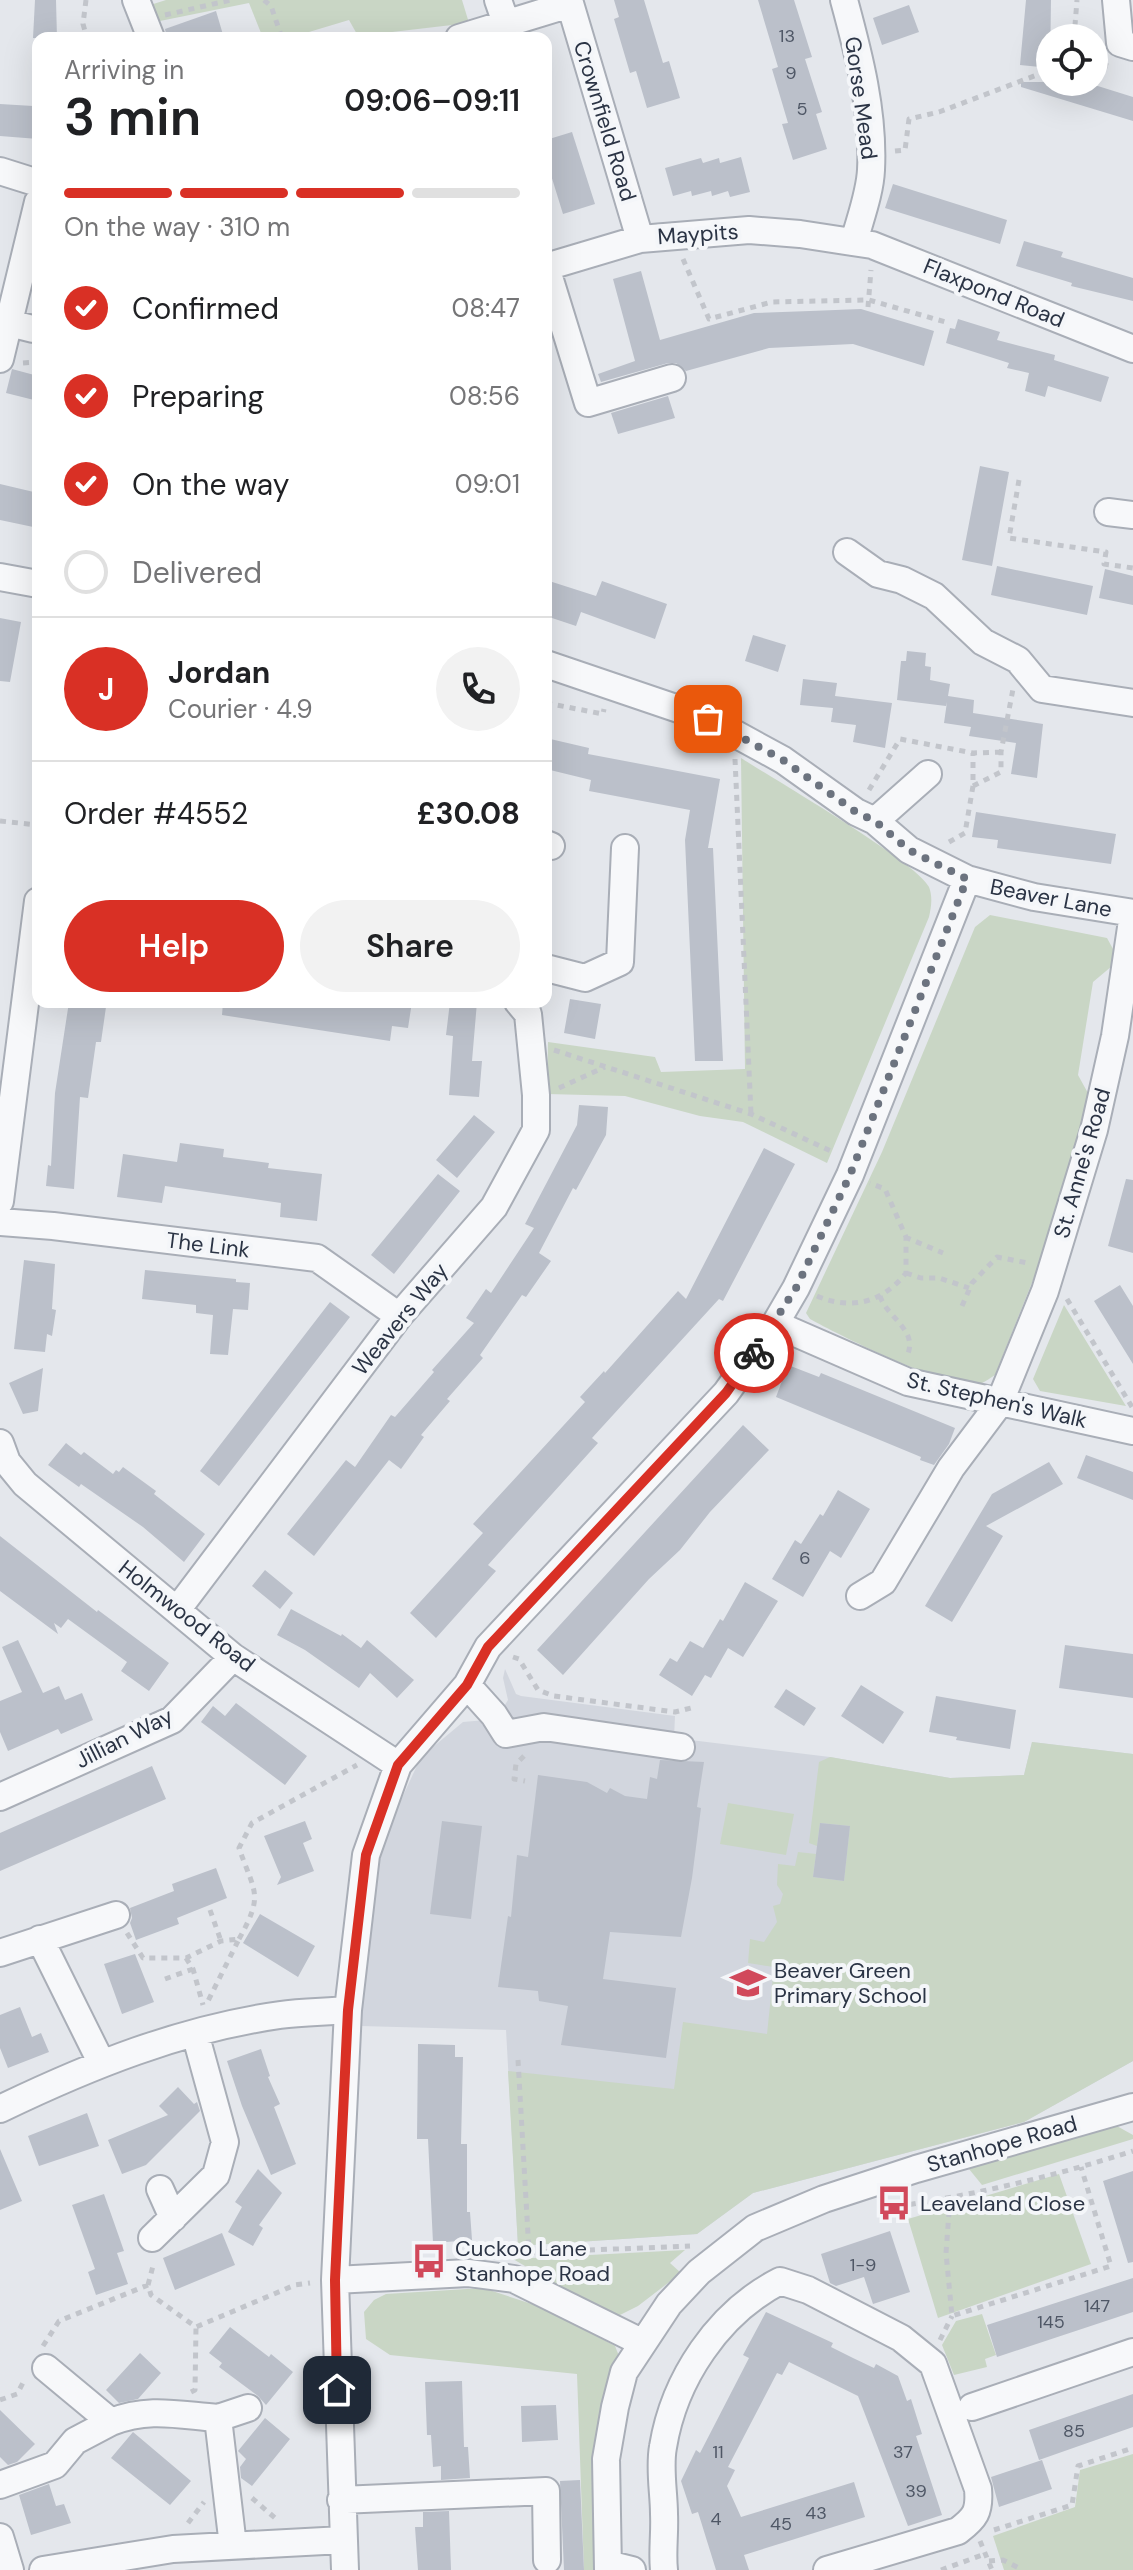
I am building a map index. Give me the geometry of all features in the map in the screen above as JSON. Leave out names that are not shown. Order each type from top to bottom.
[{"type":"street","name":"Gorse Mead","points":[[844,0],[859,57],[870,152],[871,172],[863,244]]},
{"type":"street","points":[[1116,0],[1120,43],[1133,47]]},
{"type":"street","name":"Crownfield Road","points":[[469,32],[502,12],[569,2],[640,239]]},
{"type":"street","points":[[0,171],[32,181]]},
{"type":"street","name":"Maypits","points":[[552,265],[640,239],[749,230],[863,244]]},
{"type":"street","name":"Flaxpond Road","points":[[863,244],[1133,349]]},
{"type":"street","points":[[0,359],[21,326],[32,246]]},
{"type":"street","points":[[552,286],[588,403],[672,378]]},
{"type":"street","points":[[847,552],[878,574],[902,580],[934,596],[983,642],[1018,660],[1042,689],[1133,703]]},
{"type":"street","points":[[0,577],[32,583]]},
{"type":"street","name":"Beaver Lane","points":[[552,666],[708,719],[734,732],[783,760],[856,812],[875,821],[909,850],[967,879],[1034,897],[1133,914]]},
{"type":"street","points":[[875,821],[928,774]]},
{"type":"street","points":[[552,970],[585,978],[620,962],[625,848]]},
{"type":"street","points":[[345,2570],[335,2280],[348,2010],[366,1855],[389,1758],[467,1685],[488,1647],[726,1393],[775,1324],[796,1288],[852,1168],[967,879]]},
{"type":"street","name":"St. Anne's Road","points":[[860,1596],[883,1582],[951,1468],[999,1404],[1052,1267],[1094,1130],[1115,1036],[1133,914]]},
{"type":"street","points":[[1,1190],[32,947]]},
{"type":"street","name":"Weavers Way","points":[[177,1610],[399,1316],[494,1207],[536,1130],[536,1095],[528,1014],[523,1008]]},
{"type":"street","name":"The Link","points":[[0,1222],[317,1258],[399,1316]]},
{"type":"street","name":"St. Stephen's Walk","points":[[775,1324],[898,1378],[999,1404],[1133,1431]]},
{"type":"street","name":"Holmwood Road","points":[[2,1457],[25,1484],[233,1657],[389,1758]]},
{"type":"street","name":"Jillian Way","points":[[0,1797],[172,1720],[233,1657]]},
{"type":"street","points":[[467,1685],[494,1715],[506,1734],[544,1727],[681,1747]]},
{"type":"street","points":[[0,1953],[116,1915]]},
{"type":"street","points":[[40,1939],[101,2062]]},
{"type":"street","points":[[0,2109],[101,2062],[195,2033],[282,2014],[348,2010]]},
{"type":"street","points":[[152,2238],[216,2175],[225,2142],[195,2033]]},
{"type":"street","name":"Stanhope Road","points":[[635,2568],[606,2459],[615,2407],[624,2372],[669,2304],[699,2272],[755,2228],[824,2199],[916,2169],[1133,2107]]},
{"type":"street","points":[[160,2189],[173,2218]]},
{"type":"street","points":[[335,2280],[468,2273],[514,2279],[643,2343]]},
{"type":"street","points":[[635,2568],[663,2447],[684,2378],[740,2308],[757,2293],[780,2281],[808,2290],[901,2338],[933,2364],[978,2489],[980,2507],[974,2519],[958,2531],[827,2570]]},
{"type":"street","points":[[972,2407],[1133,2352]]},
{"type":"street","points":[[37,2365],[111,2422]]},
{"type":"street","points":[[0,2485],[55,2465],[75,2441],[133,2414],[172,2413],[218,2418],[248,2408]]},
{"type":"street","points":[[218,2418],[233,2546]]},
{"type":"street","points":[[341,2500],[546,2491],[547,2560]]},
{"type":"street","points":[[0,2537],[10,2570]]},
{"type":"street","points":[[43,2570],[176,2559],[233,2546],[343,2540]]},
{"type":"path","points":[[85,32],[83,24],[86,0]]},
{"type":"path","points":[[144,20],[231,0]]},
{"type":"path","points":[[264,0],[271,6],[280,32]]},
{"type":"path","points":[[1075,24],[1077,0]]},
{"type":"path","points":[[870,152],[905,150],[909,119],[939,112],[1036,75]]},
{"type":"path","points":[[672,236],[709,319],[772,302],[868,303],[949,323]]},
{"type":"path","points":[[863,244],[868,303]]},
{"type":"path","points":[[1019,480],[1009,538],[1106,552],[1104,564],[1133,568]]},
{"type":"path","points":[[973,786],[1001,772],[1001,752],[1018,660]]},
{"type":"path","points":[[734,732],[751,1114]]},
{"type":"path","points":[[909,850],[943,845],[965,833],[973,786],[973,753]]},
{"type":"path","points":[[0,821],[32,824]]},
{"type":"path","points":[[530,1042],[751,1114],[885,1189],[905,1237],[906,1273],[889,1292],[853,1303],[829,1302],[796,1288]]},
{"type":"path","points":[[536,1095],[606,1067]]},
{"type":"path","points":[[905,1237],[943,1253]]},
{"type":"path","points":[[962,1306],[969,1288],[997,1257],[1052,1267]]},
{"type":"path","points":[[906,1273],[921,1278],[939,1278],[969,1288]]},
{"type":"path","points":[[880,1296],[909,1339],[911,1349],[898,1378]]},
{"type":"path","points":[[1058,1310],[1063,1296],[1133,1407],[1133,1411],[1119,1409]]},
{"type":"path","points":[[503,1654],[519,1659],[538,1690],[554,1696],[675,1712],[691,1708]]},
{"type":"path","points":[[186,1958],[193,1969],[204,2009],[257,1900],[239,1848],[252,1823],[389,1758]]},
{"type":"path","points":[[210,1910],[221,1941]]},
{"type":"path","points":[[116,1915],[143,1958],[186,1958],[221,1941],[239,1939]]},
{"type":"path","points":[[165,1979],[193,1969]]},
{"type":"path","points":[[518,2060],[529,2252]]},
{"type":"path","points":[[873,2209],[950,2199],[1133,2151]]},
{"type":"path","points":[[950,2199],[946,2253],[952,2316],[1111,2266],[1081,2167]]},
{"type":"path","points":[[514,2253],[689,2246],[698,2248],[685,2259],[699,2272]]},
{"type":"path","points":[[196,2327],[295,2285],[335,2280]]},
{"type":"path","points":[[0,2400],[17,2394],[37,2365],[59,2321],[148,2285],[151,2295],[196,2327]]},
{"type":"path","points":[[172,2413],[181,2396],[195,2390],[196,2327]]},
{"type":"path","points":[[991,2531],[1072,2505],[1078,2466],[1133,2448]]},
{"type":"path","points":[[978,2535],[992,2570]]},
{"type":"path","points":[[941,2570],[985,2554]]},
{"type":"path","points":[[989,2561],[1003,2560],[1021,2569]]},
{"type":"shaded area","name":"Beaver Green Primary School","points":[[505,1669],[516,1694],[521,1696],[675,1716],[674,1738],[830,1757],[950,1778],[1024,1775],[1032,1742],[1133,1754],[1133,2061],[1024,2122],[753,2193],[697,2234],[518,2246],[506,2030],[361,2026],[365,1941],[381,1843],[421,1757],[463,1722],[486,1720],[503,1708],[508,1700],[503,1678]]},
{"type":"green space","points":[[166,0],[462,0],[469,23],[392,32],[356,32],[349,20],[309,32],[261,32],[249,3],[155,22],[147,6]]},
{"type":"green space","points":[[741,758],[873,841],[919,875],[930,891],[929,917],[827,1163],[743,1122],[700,1116],[625,1096],[547,1094],[548,1042],[655,1057],[661,1072],[745,1069]]},
{"type":"green space","points":[[990,915],[1107,938],[1113,949],[1112,966],[1093,982],[1078,1075],[1089,1095],[1053,1230],[995,1375],[981,1383],[965,1384],[894,1360],[824,1327],[806,1313],[882,1152],[975,927]]},
{"type":"green space","points":[[1064,1305],[1126,1406],[1040,1391],[1033,1379]]},
{"type":"green space","points":[[1032,1742],[1133,1754],[1133,2061],[1024,2122],[753,2193],[697,2234],[518,2246],[508,2071],[674,2089],[683,2022],[767,2034],[774,1967],[748,1963],[750,1939],[764,1942],[777,1922],[773,1906],[780,1904],[783,1894],[777,1885],[778,1864],[795,1866],[798,1852],[816,1854],[813,1877],[844,1881],[850,1826],[820,1823],[817,1846],[809,1843],[819,1762],[830,1757],[950,1778],[1024,1775]]},
{"type":"green space","points":[[728,1803],[794,1814],[786,1855],[720,1844]]},
{"type":"green space","points":[[1105,2125],[1115,2125],[1133,2135],[1133,2139],[982,2185],[969,2169]]},
{"type":"green space","points":[[1059,2174],[1091,2264],[938,2318],[908,2219]]},
{"type":"green space","points":[[685,2250],[670,2263],[681,2273],[638,2306],[620,2315],[602,2311],[513,2259]]},
{"type":"green space","points":[[483,2288],[547,2309],[615,2346],[621,2361],[594,2449],[596,2570],[584,2570],[577,2374],[390,2355],[366,2339],[364,2312],[374,2300],[386,2294]]},
{"type":"green space","points":[[982,2314],[996,2355],[985,2359],[987,2367],[954,2375],[942,2345],[956,2321]]},
{"type":"green space","points":[[1133,2454],[1133,2570],[1004,2570],[993,2536],[1075,2507],[1080,2470]]},
{"type":"building","points":[[35,0],[56,0],[57,32],[33,32]]},
{"type":"building","points":[[614,0],[644,0],[663,63],[669,61],[680,98],[647,108],[636,71],[630,73],[614,19],[619,17]]},
{"type":"building","points":[[758,0],[794,0],[812,57],[805,59],[822,112],[816,114],[827,149],[793,160],[782,124],[788,123],[772,69],[778,67]]},
{"type":"building","points":[[1026,0],[1051,0],[1051,24],[1036,24],[1036,67],[1020,65]]},
{"type":"building","points":[[909,5],[919,32],[882,45],[873,18]]},
{"type":"building","points":[[216,11],[222,32],[166,32],[165,29]]},
{"type":"building","points":[[1021,82],[1036,82],[1036,92],[1021,87]]},
{"type":"building","points":[[1108,89],[1133,97],[1133,121],[1051,96],[1108,96]]},
{"type":"building","points":[[0,104],[32,106],[32,139],[0,136]]},
{"type":"building","points":[[572,132],[595,204],[563,214],[552,178],[552,138]]},
{"type":"building","points":[[741,157],[750,192],[730,197],[728,191],[712,196],[711,191],[692,196],[691,191],[673,196],[665,168],[701,158],[703,163],[719,158],[720,163]]},
{"type":"building","points":[[893,184],[1007,220],[1000,244],[885,208]]},
{"type":"building","points":[[1024,241],[1063,252],[1061,257],[1133,278],[1133,301],[1071,286],[1072,283],[1016,266]]},
{"type":"building","points":[[641,271],[660,340],[754,313],[861,309],[934,331],[924,366],[853,344],[769,348],[686,371],[676,363],[668,363],[601,382],[598,374],[635,361],[613,279]]},
{"type":"building","points":[[958,319],[1000,332],[997,340],[1055,355],[1054,360],[1109,377],[1101,402],[1048,386],[1045,397],[1025,391],[1029,373],[1007,368],[1009,363],[946,343],[950,328],[955,329]]},
{"type":"building","points":[[12,369],[32,374],[32,400],[6,393]]},
{"type":"building","points":[[668,396],[675,418],[618,434],[611,413]]},
{"type":"building","points":[[980,466],[1009,472],[992,566],[962,560]]},
{"type":"building","points":[[0,484],[32,492],[32,527],[0,520]]},
{"type":"building","points":[[997,566],[1093,586],[1087,615],[991,595]]},
{"type":"building","points":[[1105,569],[1133,576],[1133,605],[1099,598]]},
{"type":"building","points":[[602,581],[667,604],[655,639],[581,612],[576,626],[552,618],[552,582],[596,596]]},
{"type":"building","points":[[0,618],[21,622],[10,682],[0,681]]},
{"type":"building","points":[[753,635],[786,645],[778,672],[745,661]]},
{"type":"building","points":[[907,651],[926,653],[925,666],[931,667],[930,680],[950,684],[948,696],[974,700],[973,713],[1043,724],[1037,778],[1011,774],[1016,743],[969,736],[971,727],[944,723],[947,702],[946,706],[897,700],[901,661],[906,661]]},
{"type":"building","points":[[803,679],[837,683],[835,696],[892,703],[885,748],[853,742],[856,725],[831,722],[833,708],[800,705]]},
{"type":"building","points":[[552,739],[589,748],[588,754],[720,779],[708,848],[713,848],[723,1061],[695,1061],[685,840],[690,810],[589,791],[591,780],[552,770]]},
{"type":"building","points":[[976,812],[1116,834],[1111,864],[997,848],[998,840],[972,837]]},
{"type":"building","points":[[570,999],[601,1004],[595,1039],[564,1033]]},
{"type":"building","points":[[68,1008],[106,1008],[101,1042],[96,1042],[88,1098],[80,1097],[74,1189],[46,1186],[48,1165],[51,1166],[55,1093]]},
{"type":"building","points":[[223,1008],[411,1008],[408,1028],[392,1026],[390,1041],[222,1015]]},
{"type":"building","points":[[449,1008],[476,1008],[472,1061],[482,1061],[479,1097],[449,1095],[453,1036],[446,1035]]},
{"type":"building","points":[[579,1105],[608,1107],[606,1135],[576,1190],[573,1188],[539,1253],[551,1261],[526,1297],[522,1295],[480,1355],[483,1358],[421,1435],[424,1437],[401,1469],[389,1460],[314,1556],[287,1534],[346,1460],[355,1467],[391,1415],[395,1417],[474,1323],[466,1318],[486,1289],[491,1293],[534,1228],[525,1224],[577,1125]]},
{"type":"building","points":[[474,1115],[495,1132],[457,1178],[436,1160]]},
{"type":"building","points":[[180,1143],[224,1149],[223,1157],[269,1163],[268,1168],[322,1174],[317,1221],[280,1217],[281,1203],[165,1186],[162,1203],[117,1197],[123,1154],[177,1162]]},
{"type":"building","points":[[764,1148],[795,1164],[723,1301],[719,1299],[592,1438],[598,1443],[488,1565],[496,1571],[436,1638],[410,1613],[483,1533],[473,1524],[585,1402],[580,1397],[678,1291],[686,1299]]},
{"type":"building","points":[[438,1174],[460,1191],[394,1274],[371,1255]]},
{"type":"building","points":[[1126,1179],[1133,1180],[1133,1253],[1108,1246]]},
{"type":"building","points":[[24,1260],[55,1264],[52,1309],[56,1310],[52,1336],[47,1334],[45,1352],[14,1349]]},
{"type":"building","points":[[145,1270],[250,1283],[248,1310],[233,1309],[228,1355],[210,1354],[213,1315],[196,1313],[196,1305],[142,1299]]},
{"type":"building","points":[[1120,1285],[1133,1306],[1133,1364],[1094,1301]]},
{"type":"building","points":[[330,1302],[350,1317],[219,1486],[200,1471]]},
{"type":"building","points":[[788,1365],[819,1377],[821,1373],[955,1428],[949,1444],[934,1465],[776,1397]]},
{"type":"building","points":[[43,1368],[38,1411],[23,1414],[9,1383]]},
{"type":"building","points":[[743,1425],[769,1450],[563,1675],[537,1650]]},
{"type":"building","points":[[66,1443],[113,1474],[123,1467],[205,1534],[184,1562],[143,1527],[48,1465]]},
{"type":"building","points":[[1086,1455],[1133,1472],[1133,1500],[1077,1478]]},
{"type":"building","points":[[1049,1462],[1063,1484],[986,1526],[1003,1536],[952,1622],[925,1606],[992,1494]]},
{"type":"building","points":[[838,1490],[870,1509],[841,1558],[830,1551],[803,1597],[772,1579],[795,1540],[801,1544]]},
{"type":"building","points":[[0,1536],[97,1612],[169,1663],[149,1691],[121,1671],[127,1662],[68,1619],[61,1628],[54,1623],[58,1634],[0,1591]]},
{"type":"building","points":[[265,1570],[293,1593],[280,1609],[252,1586]]},
{"type":"building","points":[[745,1582],[778,1601],[743,1657],[728,1648],[711,1678],[705,1675],[692,1696],[659,1675],[670,1658],[677,1662],[690,1641],[703,1648]]},
{"type":"building","points":[[291,1609],[342,1634],[361,1648],[367,1640],[414,1680],[397,1698],[370,1673],[359,1688],[305,1650],[277,1635]]},
{"type":"building","points":[[18,1640],[43,1693],[59,1686],[65,1700],[82,1693],[93,1720],[61,1734],[58,1729],[8,1751],[0,1732],[0,1701],[22,1692],[2,1647]]},
{"type":"building","points":[[1065,1645],[1133,1654],[1133,1698],[1059,1688]]},
{"type":"building","points":[[861,1685],[904,1712],[883,1744],[841,1716]]},
{"type":"building","points":[[786,1689],[816,1708],[804,1726],[774,1707]]},
{"type":"building","points":[[936,1696],[1016,1710],[1010,1749],[929,1732]]},
{"type":"building","points":[[236,1703],[307,1756],[285,1785],[201,1722],[213,1706],[225,1716]]},
{"type":"building","points":[[660,1760],[704,1762],[692,1878],[681,1937],[610,1932],[603,1979],[676,1988],[666,2058],[561,2045],[568,2006],[539,2001],[538,1991],[498,1987],[508,1916],[511,1917],[517,1855],[528,1857],[538,1775],[587,1782],[607,1793],[610,1788],[625,1796],[647,1799],[650,1777],[657,1779]]},
{"type":"building","points":[[152,1766],[166,1799],[0,1871],[0,1833]]},
{"type":"building","points":[[305,1821],[312,1839],[303,1843],[314,1871],[277,1885],[281,1877],[264,1836]]},
{"type":"building","points":[[442,1821],[482,1826],[471,1919],[430,1914]]},
{"type":"building","points":[[820,1823],[850,1826],[844,1881],[813,1877]]},
{"type":"building","points":[[216,1868],[227,1898],[177,1918],[179,1924],[136,1940],[130,1923],[130,1908],[174,1891],[172,1884]]},
{"type":"building","points":[[260,1914],[315,1946],[298,1977],[243,1943]]},
{"type":"building","points":[[135,1954],[154,2002],[122,2014],[104,1964]]},
{"type":"building","points":[[20,2007],[32,2037],[41,2033],[49,2052],[8,2068],[0,2048],[0,2015]]},
{"type":"building","points":[[418,2044],[455,2045],[455,2057],[463,2057],[461,2144],[467,2144],[467,2212],[470,2212],[472,2240],[433,2243],[428,2139],[417,2139]]},
{"type":"building","points":[[261,2049],[268,2077],[280,2104],[274,2107],[296,2164],[271,2175],[227,2061]]},
{"type":"building","points":[[178,2087],[194,2104],[197,2102],[200,2111],[146,2165],[122,2174],[108,2140],[168,2115],[159,2106]]},
{"type":"building","points":[[87,2113],[99,2146],[39,2166],[28,2136]]},
{"type":"building","points":[[0,2149],[22,2201],[0,2210]]},
{"type":"building","points":[[258,2169],[282,2193],[259,2225],[263,2228],[253,2246],[228,2232],[242,2207],[235,2202]]},
{"type":"building","points":[[1133,2171],[1133,2262],[1128,2263],[1103,2181]]},
{"type":"building","points":[[104,2194],[124,2251],[117,2253],[128,2284],[96,2295],[88,2272],[95,2269],[72,2205]]},
{"type":"building","points":[[890,2231],[910,2292],[873,2304],[864,2277],[836,2286],[830,2283],[821,2254]]},
{"type":"building","points":[[222,2233],[235,2265],[175,2290],[163,2258]]},
{"type":"building","points":[[1133,2278],[1133,2312],[997,2357],[987,2325]]},
{"type":"building","points":[[766,2312],[833,2343],[831,2347],[853,2358],[874,2368],[876,2364],[898,2376],[907,2401],[911,2399],[922,2434],[916,2436],[942,2515],[908,2526],[858,2396],[789,2362],[782,2375],[777,2373],[728,2467],[735,2470],[727,2486],[741,2517],[854,2482],[865,2517],[744,2555],[749,2570],[716,2570],[698,2512],[692,2514],[681,2481],[696,2450],[700,2453],[749,2358],[743,2355]]},
{"type":"building","points":[[230,2327],[293,2372],[266,2405],[219,2367],[222,2363],[209,2353]]},
{"type":"building","points":[[140,2353],[161,2373],[138,2399],[119,2403],[106,2390]]},
{"type":"building","points":[[462,2381],[464,2447],[468,2447],[470,2478],[441,2480],[441,2466],[433,2467],[431,2435],[427,2435],[425,2382]]},
{"type":"building","points":[[1133,2394],[1133,2427],[1039,2460],[1029,2430]]},
{"type":"building","points":[[556,2405],[558,2440],[522,2442],[521,2406]]},
{"type":"building","points":[[0,2410],[35,2444],[17,2462],[8,2465],[0,2457]]},
{"type":"building","points":[[265,2418],[290,2439],[252,2486],[241,2478],[240,2467],[246,2459],[238,2451]]},
{"type":"building","points":[[133,2432],[191,2481],[170,2505],[111,2458]]},
{"type":"building","points":[[1042,2460],[1052,2489],[999,2507],[991,2477]]},
{"type":"building","points":[[580,2480],[584,2570],[564,2570],[560,2481]]},
{"type":"building","points":[[49,2484],[56,2506],[64,2504],[71,2523],[31,2535],[19,2495]]},
{"type":"building","points":[[449,2511],[451,2570],[418,2570],[415,2527],[423,2527],[423,2512]]},
{"type":"way so far","points":[[708,719],[783,760],[856,812],[875,821],[909,850],[967,879],[850,1175],[796,1288],[754,1353]]},
{"type":"place","name":"Beaver Green Primary School","points":[[748,1983]]},
{"type":"place","name":"Leaveland Close","points":[[894,2203]]},
{"type":"place","name":"Cuckoo Lane Stanhope Road","points":[[429,2261]]},
{"type":"route","points":[[337,2390],[335,2280],[348,2010],[366,1855],[398,1765],[467,1685],[488,1647],[726,1393],[754,1353]]}]
